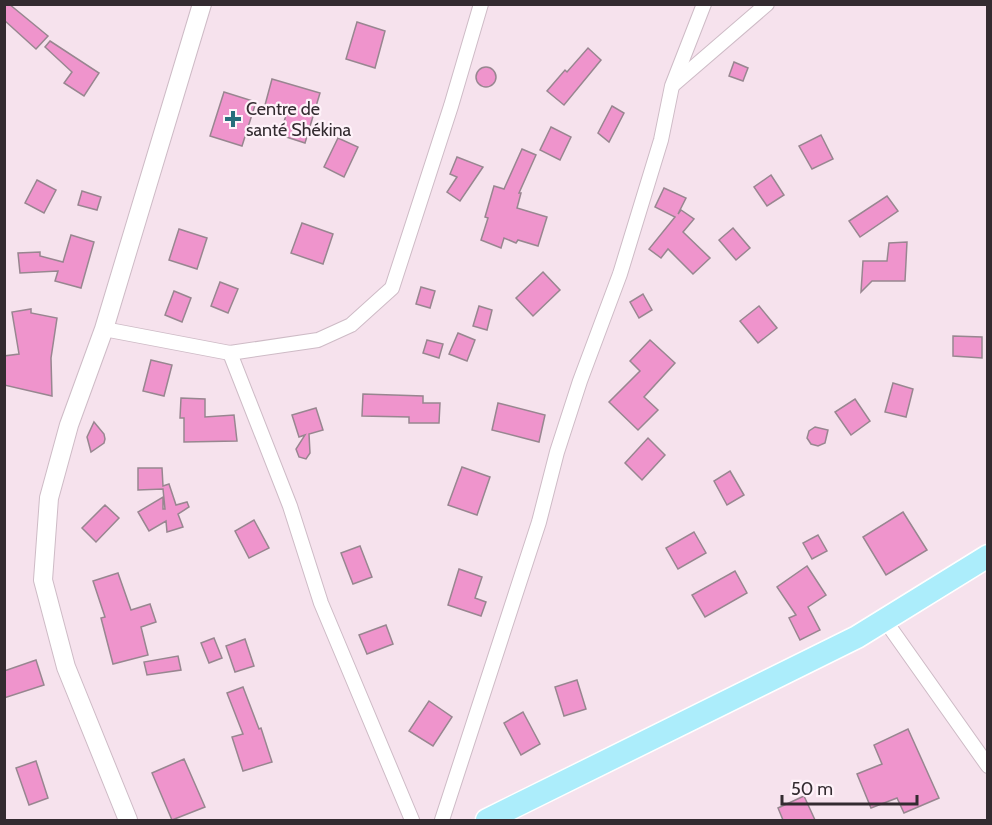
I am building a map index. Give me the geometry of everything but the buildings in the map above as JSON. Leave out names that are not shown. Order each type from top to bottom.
[{"type":"main road","points":[[487,820],[857,637],[987,556]]},
{"type":"street","points":[[128,820],[66,667],[43,580],[49,498],[69,425],[104,329],[202,4]]},
{"type":"street","points":[[104,329],[230,353],[318,340],[351,325],[392,288],[451,106],[481,4]]},
{"type":"street","points":[[442,820],[539,522],[557,452],[580,381],[620,274],[661,140],[672,86],[704,4]]},
{"type":"street","points":[[672,86],[767,4]]},
{"type":"street","points":[[230,353],[290,506],[321,603],[412,820]]},
{"type":"street","points":[[884,619],[987,766]]},
{"type":"place","name":"Centre de santé Shékina","points":[[233,119]]}]
